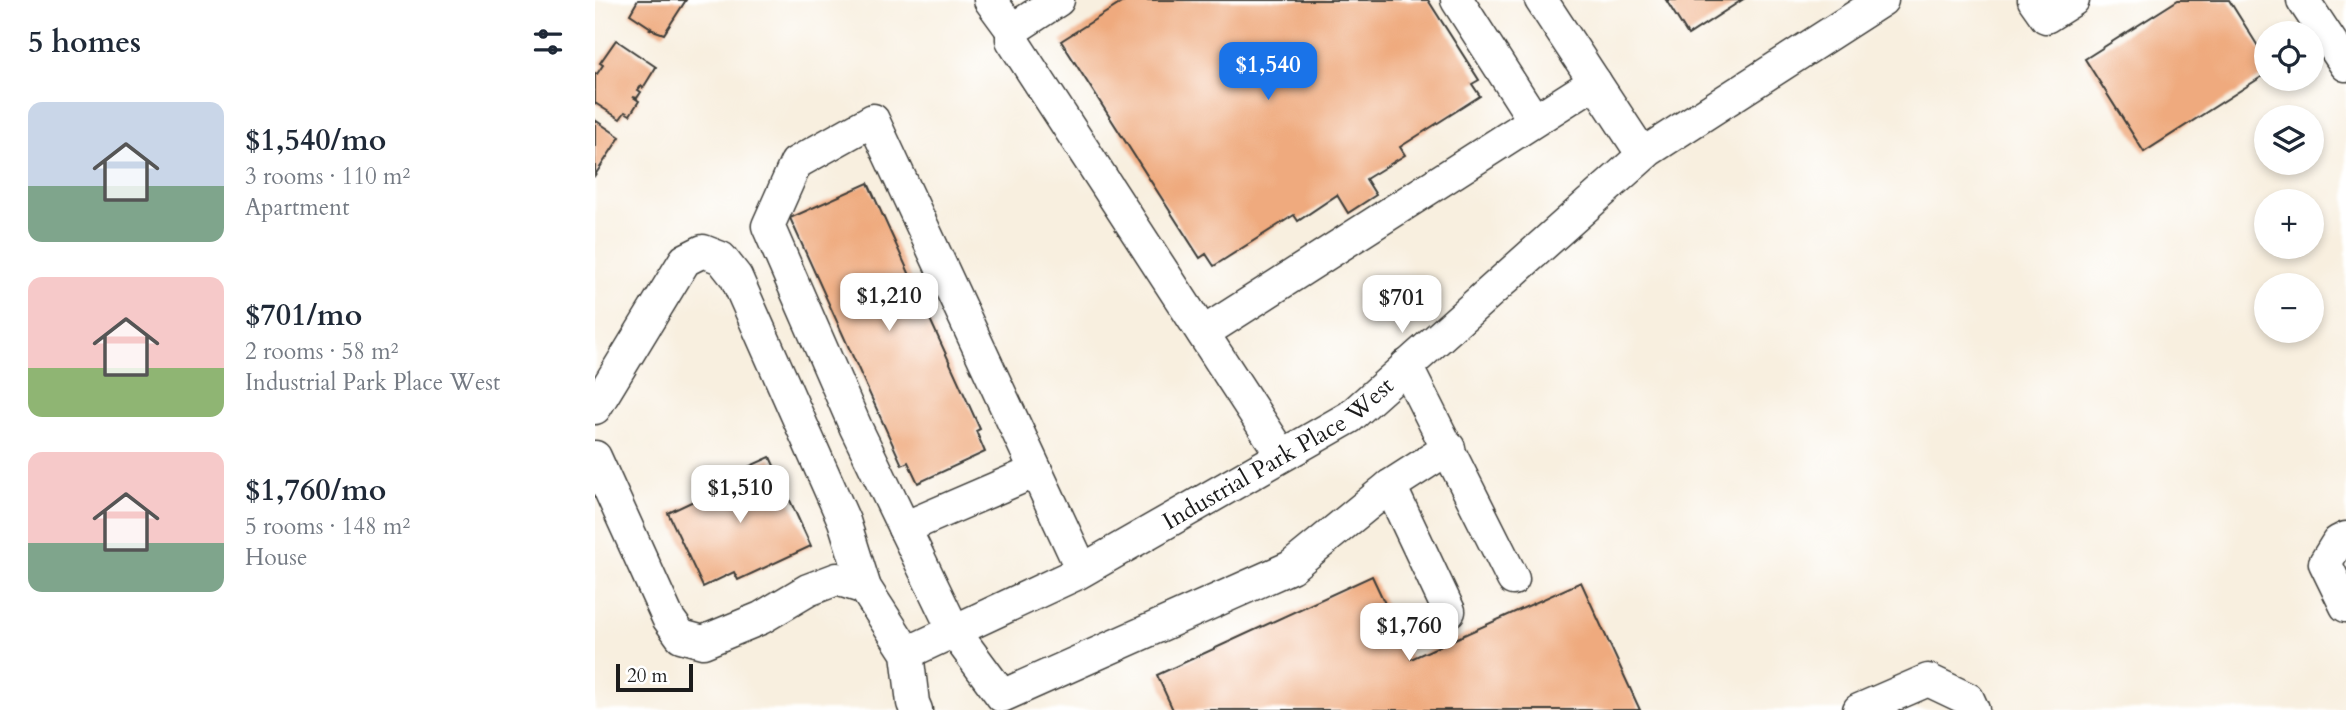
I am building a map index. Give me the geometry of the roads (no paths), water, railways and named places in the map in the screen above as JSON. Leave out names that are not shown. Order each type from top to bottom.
[{"type":"street","points":[[990,0],[1012,30],[1012,40],[1282,455]]},
{"type":"street","points":[[1012,30],[1058,0]]},
{"type":"street","points":[[1457,0],[1534,120]]},
{"type":"street","points":[[1541,0],[1643,155]]},
{"type":"street","name":"Industrial Park Place West","points":[[907,653],[1082,570],[1350,417],[1643,155],[1882,0]]},
{"type":"street","points":[[2034,0],[2046,17],[2073,0]]},
{"type":"street","points":[[2303,0],[2346,65]]},
{"type":"street","points":[[1203,333],[1595,82]]},
{"type":"street","points":[[1082,570],[873,120],[796,163],[768,226],[856,428],[954,631],[1005,703],[1291,567],[1390,486],[1449,448]]},
{"type":"street","points":[[595,408],[685,260],[703,251],[722,258],[736,277],[844,521],[865,588],[907,653],[908,708]]},
{"type":"street","points":[[1406,366],[1513,579]]},
{"type":"street","points":[[595,457],[668,618],[681,636],[703,642],[761,618],[809,590],[837,579],[865,588]]},
{"type":"street","points":[[904,528],[1036,471]]},
{"type":"street","points":[[1390,486],[1448,611]]},
{"type":"street","points":[[2346,538],[2338,542],[2325,563],[2346,606]]},
{"type":"street","points":[[1859,710],[1928,680],[1968,699],[1973,710]]}]
